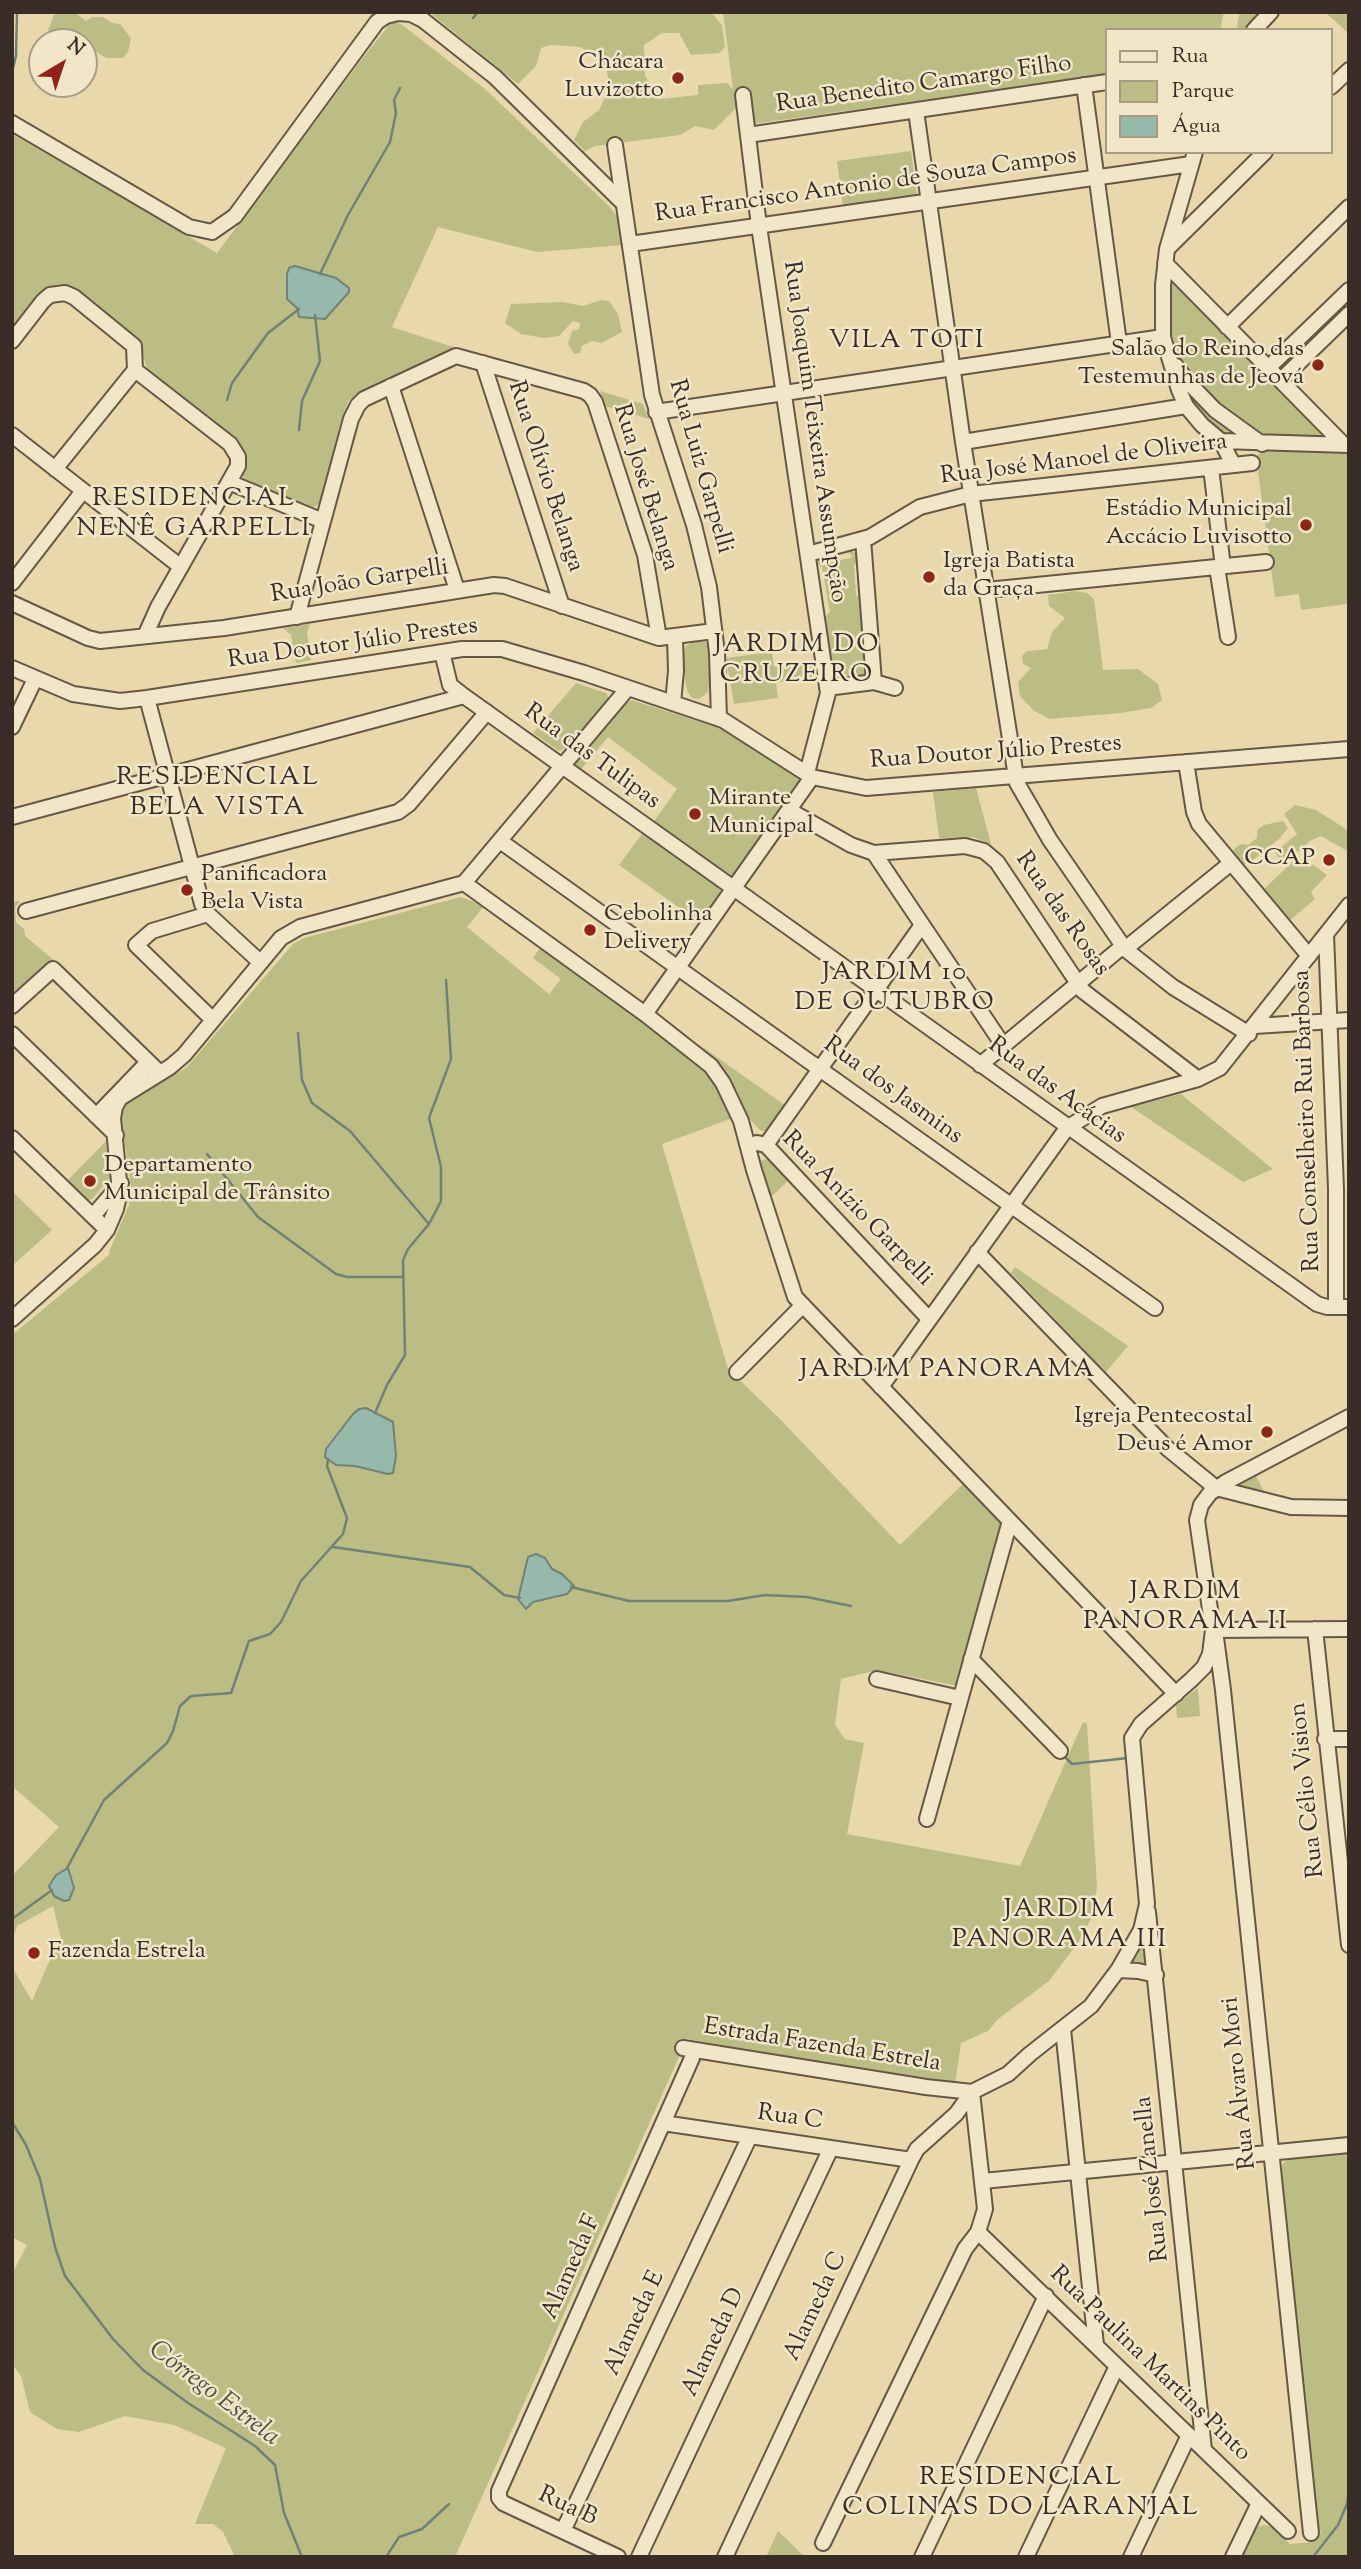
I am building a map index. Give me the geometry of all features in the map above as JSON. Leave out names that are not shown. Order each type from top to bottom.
[{"type":"street","points":[[1256,28],[1271,12]]},
{"type":"street","points":[[12,123],[189,227],[212,232],[235,216],[377,22],[398,13],[411,14],[423,20],[495,77],[624,204]]},
{"type":"street","points":[[1333,86],[1349,70]]},
{"type":"street","name":"Rua Benedito Camargo Filho","points":[[748,135],[1106,82]]},
{"type":"street","points":[[1084,85],[1119,344]]},
{"type":"street","name":"Rua Joaquim Teixeira Assumpção","points":[[645,1014],[789,810],[810,775],[827,703],[743,95]]},
{"type":"street","points":[[916,111],[963,442],[1015,777],[1020,789],[1050,840],[1124,947],[1173,988],[1252,1030],[1349,1020]]},
{"type":"street","name":"Rua Luiz Garpelli","points":[[615,145],[656,412],[699,545],[709,587],[719,719]]},
{"type":"street","points":[[1166,256],[1263,154]]},
{"type":"street","points":[[1193,158],[1166,256],[1163,337],[1186,406],[1243,464]]},
{"type":"street","name":"Rua Francisco Antonio de Souza Campos","points":[[630,244],[1097,177],[1193,158]]},
{"type":"street","points":[[1227,327],[1349,207]]},
{"type":"street","points":[[1166,256],[1227,327],[1347,444]]},
{"type":"street","points":[[1268,368],[1349,290]]},
{"type":"street","points":[[12,341],[43,301],[50,295],[65,293],[74,297],[131,342],[135,350],[135,370],[55,469]]},
{"type":"street","points":[[1281,380],[1349,314]]},
{"type":"street","points":[[656,412],[1163,337]]},
{"type":"street","points":[[1170,356],[1205,401],[1231,424],[1262,444]]},
{"type":"street","points":[[297,617],[354,413],[364,399],[451,357],[483,363]]},
{"type":"street","name":"Rua José Belanga","points":[[483,363],[584,391],[595,402],[645,555],[659,638]]},
{"type":"street","name":"Rua Olívio Belanga","points":[[483,363],[562,606]]},
{"type":"street","points":[[135,370],[230,444],[238,457],[238,467],[231,483],[158,607],[145,636]]},
{"type":"street","points":[[391,386],[457,590]]},
{"type":"street","points":[[963,442],[1186,406]]},
{"type":"street","points":[[12,435],[181,567]]},
{"type":"street","points":[[1221,442],[1347,444]]},
{"type":"street","points":[[1243,464],[1244,443]]},
{"type":"street","name":"Rua José Manoel de Oliveira","points":[[808,554],[863,539],[920,507],[971,494],[1243,464]]},
{"type":"street","points":[[1211,468],[1228,638]]},
{"type":"street","points":[[231,483],[323,521]]},
{"type":"street","points":[[12,583],[83,491]]},
{"type":"street","points":[[863,539],[874,682]]},
{"type":"street","points":[[987,590],[1266,562]]},
{"type":"street","name":"Rua João Garpelli","points":[[12,603],[94,640],[225,628],[457,590],[505,586],[659,638],[714,631]]},
{"type":"street","points":[[673,703],[675,637]]},
{"type":"street","name":"Rua Doutor Júlio Prestes","points":[[12,668],[63,690],[95,699],[120,701],[477,647],[515,651],[719,719],[810,775],[855,787],[876,788],[1349,749]]},
{"type":"street","points":[[443,652],[450,685],[445,701]]},
{"type":"street","points":[[12,727],[35,679]]},
{"type":"street","points":[[827,688],[874,682],[895,688]]},
{"type":"street","name":"Rua das Tulipas","points":[[450,685],[733,888]]},
{"type":"street","points":[[12,1319],[95,1245],[107,1230],[116,1209],[121,1183],[113,1118],[120,1098],[184,1055],[260,962],[281,938],[293,929],[464,883],[628,688]]},
{"type":"street","points":[[12,817],[464,696]]},
{"type":"street","points":[[147,698],[191,867],[206,912],[260,962]]},
{"type":"street","points":[[26,911],[402,810],[487,712]]},
{"type":"street","name":"Rua Conselheiro Rui Barbosa","points":[[1186,762],[1196,819],[1309,956]]},
{"type":"street","name":"Rua das Rosas","points":[[789,810],[851,845],[874,853],[965,846],[984,851],[997,862],[1077,985],[1198,1079]]},
{"type":"street","name":"Rua dos Jasmins","points":[[500,841],[1155,1308]]},
{"type":"street","points":[[874,853],[1003,1045]]},
{"type":"street","points":[[980,1065],[1231,863]]},
{"type":"street","points":[[464,883],[645,1014],[711,1066],[729,1094],[790,1286],[803,1305],[1176,1694],[1208,1659],[1213,1630],[1349,1629]]},
{"type":"street","name":"Rua das Acácias","points":[[733,888],[1320,1306],[1342,1307]]},
{"type":"street","points":[[881,1387],[1067,1128],[1102,1106],[1198,1079],[1224,1065],[1349,905]]},
{"type":"street","points":[[206,912],[152,931],[136,945],[212,1019]]},
{"type":"street","points":[[766,1145],[922,925]]},
{"type":"street","name":"Rua Conselheiro Rui Barbosa","points":[[1326,934],[1329,1021],[1342,1189],[1342,1307]]},
{"type":"street","points":[[12,1006],[53,969],[160,1073]]},
{"type":"street","points":[[12,1034],[116,1135]]},
{"type":"street","points":[[96,1116],[148,1062]]},
{"type":"street","points":[[12,1138],[107,1230]]},
{"type":"street","name":"Rua Anízio Garpelli","points":[[745,1139],[766,1145],[929,1319]]},
{"type":"street","points":[[93,1216],[121,1183]]},
{"type":"street","points":[[977,1252],[1167,1448],[1216,1489],[1291,1507],[1349,1508]]},
{"type":"street","points":[[737,1372],[803,1305]]},
{"type":"street","points":[[1216,1489],[1349,1417]]},
{"type":"street","name":"Rua Álvaro Mori","points":[[1216,1489],[1205,1499],[1197,1520],[1213,1630],[1218,1645],[1311,2533]]},
{"type":"street","points":[[926,1819],[1010,1521]]},
{"type":"street","name":"Rua Célio Vision","points":[[1315,1629],[1349,1945]]},
{"type":"street","points":[[971,1659],[1060,1751]]},
{"type":"street","points":[[877,1679],[960,1698]]},
{"type":"street","points":[[1191,1680],[1207,1680],[1223,1690]]},
{"type":"street","name":"Rua José Zanella","points":[[1176,1694],[1141,1724],[1132,1738],[1205,2451]]},
{"type":"street","points":[[1325,1739],[1349,1739]]},
{"type":"street","points":[[823,2543],[965,2249],[978,2232],[985,2209],[972,2092],[1004,2077],[1091,2006],[1118,1970],[1141,1930],[1147,1904]]},
{"type":"street","points":[[1118,1970],[1156,1975]]},
{"type":"street","points":[[1063,2029],[1097,2345]]},
{"type":"street","name":"Estrada Fazenda Estrela","points":[[688,2053],[972,2092]]},
{"type":"street","name":"Alameda F","points":[[499,2498],[499,2491],[663,2123],[688,2053]]},
{"type":"street","name":"Alameda C","points":[[725,2557],[911,2160],[917,2149],[956,2114],[972,2092]]},
{"type":"street","name":"Rua C","points":[[663,2123],[911,2160]]},
{"type":"street","name":"Alameda E","points":[[564,2531],[750,2136]]},
{"type":"street","points":[[983,2181],[1349,2145]]},
{"type":"street","name":"Alameda D","points":[[639,2557],[831,2148]]},
{"type":"street","name":"Rua Paulina Martins Pinto","points":[[978,2232],[1288,2532]]},
{"type":"street","points":[[922,2557],[1046,2295]]},
{"type":"street","points":[[1026,2557],[1117,2366]]},
{"type":"street","points":[[1131,2557],[1189,2435]]},
{"type":"street","name":"Rua B","points":[[499,2498],[503,2503],[618,2557]]},
{"type":"street","points":[[1233,2557],[1259,2503]]},
{"type":"green space","points":[[74,12],[86,21],[92,17],[103,17],[112,23],[120,24],[131,38],[128,52],[123,58],[106,58],[98,53],[98,28],[49,28],[54,15]]},
{"type":"green space","points":[[429,12],[711,12],[722,25],[725,47],[719,53],[691,55],[679,33],[662,33],[644,45],[645,76],[659,99],[698,95],[698,85],[727,83],[733,89],[723,12],[1224,12],[1220,28],[1106,28],[1106,74],[739,126],[736,108],[714,130],[695,126],[680,135],[595,146],[585,151],[574,140],[583,122],[599,110],[610,87],[606,67],[581,47],[551,45],[541,48],[536,66],[518,84]]},
{"type":"green space","points":[[1240,12],[1262,12],[1246,28],[1236,28]]},
{"type":"green space","points":[[1325,12],[1349,12],[1349,34]]},
{"type":"green space","points":[[394,22],[401,24],[485,89],[610,207],[619,219],[623,245],[537,252],[438,227],[392,327],[456,348],[349,400],[338,430],[341,432],[322,502],[305,508],[246,483],[242,460],[149,373],[138,343],[69,289],[12,332],[12,134],[217,253],[362,59]]},
{"type":"green space","points":[[911,151],[917,196],[843,207],[837,161]]},
{"type":"green space","points":[[1173,283],[1324,433],[1324,438],[1265,438],[1225,414],[1186,372],[1179,358],[1170,329],[1169,286]]},
{"type":"green space","points":[[1349,296],[1349,306],[1284,369],[1279,369],[1278,366]]},
{"type":"green space","points":[[601,300],[609,301],[618,314],[622,332],[601,343],[592,341],[582,346],[580,353],[574,354],[568,344],[572,331],[579,329],[580,323],[573,321],[559,336],[544,338],[521,334],[505,323],[511,304],[562,302],[583,306]]},
{"type":"green space","points":[[1186,389],[1233,431],[1232,436],[1227,437],[1215,430],[1190,400]]},
{"type":"green space","points":[[600,391],[643,404],[649,419],[605,406]]},
{"type":"green space","name":"Estádio Municipal Accácio Luvisotto","points":[[1263,451],[1349,452],[1347,604],[1301,610],[1299,594],[1275,597],[1256,457]]},
{"type":"green space","points":[[851,550],[861,557],[854,565],[856,595],[858,597],[863,591],[868,677],[838,682],[832,680],[822,619],[830,612],[822,567],[815,562],[819,558],[828,563],[851,558],[852,555],[846,551]]},
{"type":"green space","points":[[1075,591],[1087,593],[1094,599],[1103,670],[1138,669],[1158,684],[1162,700],[1151,708],[1049,719],[1033,710],[1020,696],[1018,682],[1031,668],[1023,664],[1022,656],[1027,651],[1047,649],[1052,632],[1065,618],[1049,606],[1048,595]]},
{"type":"green space","points":[[310,624],[307,633],[311,660],[296,663],[291,635],[283,628]]},
{"type":"green space","points":[[696,641],[709,645],[712,655],[708,692],[699,699],[692,698],[687,691],[682,658],[686,646]]},
{"type":"green space","points":[[772,652],[774,667],[816,661],[818,676],[776,683],[778,698],[734,704],[726,658]]},
{"type":"green space","points":[[576,683],[606,693],[609,698],[567,747],[559,751],[533,733]]},
{"type":"green space","points":[[632,700],[719,728],[721,726],[800,778],[801,782],[734,876],[726,876],[652,824],[677,789],[608,737],[579,772],[574,768],[574,761],[600,730]]},
{"type":"green space","points":[[976,788],[991,844],[973,837],[939,838],[933,792]]},
{"type":"green space","points":[[1295,805],[1316,810],[1349,831],[1349,852],[1321,836],[1310,841],[1283,866],[1275,852],[1297,834],[1284,814]]},
{"type":"green space","points":[[1283,821],[1288,828],[1279,839],[1248,864],[1243,864],[1233,852],[1241,844],[1248,845],[1257,838],[1257,830],[1264,825]]},
{"type":"green space","points":[[644,831],[720,887],[721,895],[701,923],[619,865]]},
{"type":"green space","points":[[1308,861],[1327,875],[1311,892],[1315,899],[1287,923],[1261,892],[1292,862]]},
{"type":"green space","points":[[461,897],[484,906],[467,927],[549,994],[561,979],[533,958],[542,945],[632,1011],[711,1074],[733,1118],[662,1144],[728,1369],[779,1418],[900,1545],[965,1482],[1001,1521],[958,1686],[878,1670],[841,1679],[835,1725],[845,1739],[864,1743],[847,1834],[1020,1866],[1083,1722],[1087,1724],[1097,1886],[1093,1915],[1078,1943],[1049,1981],[998,2019],[988,2031],[961,2043],[955,2084],[687,2039],[455,2557],[235,2557],[223,2532],[213,2524],[195,2524],[226,2448],[174,2425],[125,2416],[79,2432],[57,2429],[30,2412],[21,2376],[12,2364],[12,2274],[27,2245],[12,2237],[12,1967],[32,2001],[48,1964],[62,1942],[53,1906],[17,1926],[12,1942],[12,1876],[59,1827],[12,1786],[12,1335],[110,1254],[132,1193],[121,1118],[126,1103],[187,1067],[293,944],[304,938]],"holes":[[[67,1868],[74,1888],[64,1901],[54,1896]]]},
{"type":"green space","points":[[20,901],[15,908],[16,922],[24,929],[25,936],[56,962],[12,1002],[12,902]]},
{"type":"green space","points":[[704,1048],[786,1106],[768,1131],[761,1131],[744,1113],[702,1051]]},
{"type":"green space","points":[[1181,1094],[1273,1169],[1243,1182],[1131,1107]]},
{"type":"green space","points":[[106,1141],[110,1178],[92,1199],[87,1201],[66,1182]]},
{"type":"green space","points":[[769,1159],[790,1179],[769,1199],[758,1166],[762,1160]]},
{"type":"green space","points":[[12,1191],[52,1230],[12,1266]]},
{"type":"green space","points":[[1015,1267],[1128,1346],[1106,1372],[1011,1273]]},
{"type":"green space","points":[[1255,1474],[1267,1497],[1236,1487],[1237,1483]]},
{"type":"green space","points":[[1198,1688],[1200,1716],[1177,1718],[1176,1705]]},
{"type":"green space","points":[[1142,1937],[1145,1941],[1145,1966],[1129,1964]]},
{"type":"green space","points":[[1349,2150],[1349,2557],[1242,2557],[1259,2526],[1273,2528],[1290,2544],[1313,2542],[1321,2533],[1316,2522],[1280,2173],[1283,2163],[1292,2157]]},
{"type":"green space","points":[[778,2531],[805,2557],[766,2557]]},
{"type":"water","points":[[295,266],[336,278],[349,288],[349,292],[325,319],[299,317],[297,308],[287,299],[287,274],[289,268]]},
{"type":"water","points":[[366,1408],[393,1422],[396,1456],[393,1473],[336,1465],[325,1457],[326,1449],[353,1414]]},
{"type":"water","points":[[536,1554],[545,1558],[552,1569],[562,1574],[574,1586],[567,1594],[533,1602],[526,1609],[518,1599],[528,1557]]},
{"type":"water","points":[[68,1868],[74,1888],[69,1900],[64,1901],[54,1896],[49,1886],[56,1875]]},
{"type":"waterway","points":[[473,18],[478,12]]},
{"type":"waterway","points":[[12,72],[16,56],[17,13]]},
{"type":"waterway","points":[[320,274],[348,215],[390,142],[396,113],[394,100],[400,88]]},
{"type":"waterway","points":[[227,400],[232,383],[268,333],[299,309]]},
{"type":"waterway","points":[[299,430],[302,401],[320,361],[315,315]]},
{"type":"waterway","points":[[375,1413],[387,1385],[405,1355],[403,1260],[408,1249],[429,1224],[441,1201],[441,1167],[429,1118],[451,1059],[446,980]]},
{"type":"waterway","points":[[298,1033],[302,1080],[312,1103],[350,1131],[429,1224]]},
{"type":"waterway","points":[[207,1154],[258,1217],[336,1274],[347,1277],[402,1277]]},
{"type":"waterway","points":[[67,1868],[104,1800],[167,1743],[180,1706],[191,1696],[231,1693],[249,1641],[270,1634],[281,1622],[301,1581],[343,1534],[347,1518],[327,1466],[328,1459]]},
{"type":"waterway","points":[[333,1547],[470,1567],[504,1595],[520,1598]]},
{"type":"waterway","points":[[571,1587],[629,1601],[728,1601],[765,1595],[807,1597],[851,1606]]},
{"type":"waterway","points":[[1062,1754],[1072,1764],[1128,1758]]},
{"type":"waterway","points":[[12,1919],[52,1890]]},
{"type":"waterway","name":"Córrego Estrela","points":[[12,2122],[26,2145],[40,2179],[55,2247],[65,2276],[113,2339],[143,2370],[255,2446],[275,2465],[284,2513],[302,2557]]},
{"type":"waterway","points":[[1313,2557],[1338,2525],[1349,2491]]},
{"type":"waterway","points":[[386,2557],[399,2537],[422,2529],[449,2504]]},
{"type":"place","name":"Chácara Luvizotto","points":[[678,78]]},
{"type":"place","name":"Salão do Reino das Testemunhas de Jeová","points":[[1318,365]]},
{"type":"place","name":"Estádio Municipal Accácio Luvisotto","points":[[1306,525]]},
{"type":"place","name":"Igreja Batista da Graça","points":[[929,577]]},
{"type":"place","name":"Mirante Municipal","points":[[695,814]]},
{"type":"place","name":"CCAP","points":[[1329,860]]},
{"type":"place","name":"Panificadora Bela Vista","points":[[187,890]]},
{"type":"place","name":"Cebolinha Delivery","points":[[590,930]]},
{"type":"place","name":"Departamento Municipal de Trânsito","points":[[90,1181]]},
{"type":"place","name":"Igreja Pentecostal Deus é Amor","points":[[1267,1432]]},
{"type":"place","name":"Fazenda Estrela","points":[[34,1953]]},
{"type":"district","name":"VILA TOTI","points":[[907,343]]},
{"type":"district","name":"RESIDENCIAL NENÊ GARPELLI","points":[[194,516]]},
{"type":"district","name":"JARDIM DO CRUZEIRO","points":[[797,662]]},
{"type":"district","name":"RESIDENCIAL BELA VISTA","points":[[218,795]]},
{"type":"district","name":"JARDIM 10 DE OUTUBRO","points":[[895,990]]},
{"type":"district","name":"JARDIM PANORAMA","points":[[948,1372]]},
{"type":"district","name":"JARDIM PANORAMA II","points":[[1186,1609]]},
{"type":"district","name":"JARDIM PANORAMA III","points":[[1060,1927]]},
{"type":"district","name":"RESIDENCIAL COLINAS DO LARANJAL","points":[[1021,2495]]}]
